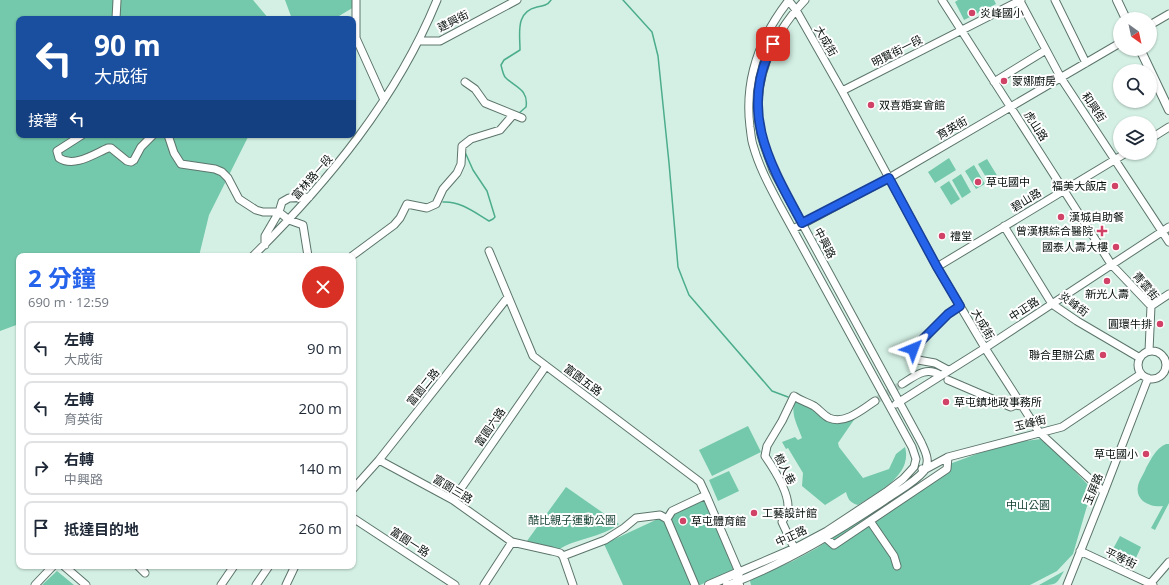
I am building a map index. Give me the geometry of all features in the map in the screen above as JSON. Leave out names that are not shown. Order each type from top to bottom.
[{"type":"main road","points":[[1117,0],[1123,12]]},
{"type":"main road","points":[[1143,56],[1169,110]]},
{"type":"main road","points":[[738,583],[739,572]]},
{"type":"main road","name":"中正路","points":[[709,585],[727,583],[739,572]]},
{"type":"street","points":[[116,16],[117,0]]},
{"type":"street","points":[[356,0],[356,38],[384,100]]},
{"type":"street","name":"富林路一段","points":[[256,253],[289,220],[343,158],[384,100],[402,71],[419,41],[437,0]]},
{"type":"street","name":"建興街","points":[[419,41],[440,41],[517,0]]},
{"type":"street","name":"中興路","points":[[789,0],[768,32],[754,62],[748,112],[752,144],[777,201],[912,447],[916,459],[914,467]]},
{"type":"street","name":"大成街","points":[[789,0],[842,91],[937,267],[985,348],[1038,432],[1104,492]]},
{"type":"street","name":"中興路","points":[[805,0],[778,34],[768,55],[760,79],[758,105],[761,135],[773,170],[921,442],[928,458],[924,470]]},
{"type":"street","name":"虎山路","points":[[942,0],[1111,264]]},
{"type":"street","name":"明賢街一段","points":[[842,91],[1020,0]]},
{"type":"street","name":"和興街","points":[[1020,0],[1061,78],[1113,155]]},
{"type":"street","points":[[1055,0],[1086,63]]},
{"type":"street","points":[[1157,21],[1169,14]]},
{"type":"street","name":"育英街","points":[[793,229],[889,178],[1113,47]]},
{"type":"street","points":[[994,82],[1046,50]]},
{"type":"street","points":[[356,253],[394,225],[400,218],[407,204],[427,208],[436,204],[443,189],[457,173],[461,164],[462,146],[471,139],[500,130],[517,117],[485,103],[475,89],[466,82]]},
{"type":"street","points":[[1157,135],[1169,127]]},
{"type":"street","points":[[77,138],[57,151],[59,158],[66,161],[77,162],[111,148],[132,162],[141,147],[150,138]]},
{"type":"street","points":[[169,138],[174,153],[181,164],[222,172],[228,178],[240,199],[256,210],[263,212],[279,212],[289,220],[303,225],[308,253]]},
{"type":"street","name":"碧山路","points":[[937,267],[1114,160]]},
{"type":"street","name":"和興街","points":[[1117,160],[1166,229],[1169,242]]},
{"type":"street","points":[[264,245],[265,236],[279,212],[282,202],[289,198],[309,197]]},
{"type":"street","name":"炎峰街","points":[[1004,226],[1052,304],[1077,321],[1140,358]]},
{"type":"street","name":"中正路","points":[[890,408],[985,348],[1166,229]]},
{"type":"street","name":"富園五路","points":[[489,251],[533,356],[700,482],[739,572]]},
{"type":"street","name":"青雲街","points":[[1111,264],[1151,306],[1149,351]]},
{"type":"street","points":[[1151,306],[1169,294]]},
{"type":"street","name":"富園二路","points":[[356,486],[379,460],[508,297]]},
{"type":"street","points":[[948,370],[935,363],[918,360],[913,352],[913,349],[948,314],[960,306]]},
{"type":"street","points":[[1149,351],[1158,352],[1167,356],[1167,374],[1157,378],[1144,376],[1138,366],[1140,358],[1145,352],[1149,351]]},
{"type":"street","name":"富園六路","points":[[453,500],[546,366]]},
{"type":"street","points":[[902,384],[922,372],[933,372],[940,376]]},
{"type":"street","name":"玉峰街","points":[[924,470],[948,457],[1038,432],[1062,427],[1144,376]]},
{"type":"street","name":"玉屏路","points":[[1067,585],[1104,492],[1144,376]]},
{"type":"street","points":[[948,380],[1011,407],[1015,405],[1022,406]]},
{"type":"street","name":"樹人巷","points":[[796,551],[782,522],[788,510],[787,500],[776,472],[765,456],[767,446],[782,421],[794,396],[800,401],[812,405],[830,418],[839,420],[852,415],[875,401]]},
{"type":"street","points":[[825,535],[834,545],[947,469],[948,457]]},
{"type":"street","name":"富園三路","points":[[379,460],[453,500],[512,542]]},
{"type":"street","points":[[914,467],[924,470]]},
{"type":"street","name":"中正路","points":[[825,535],[903,480],[914,467]]},
{"type":"street","name":"中正路","points":[[727,583],[738,583],[825,535],[852,522],[910,484],[924,470]]},
{"type":"street","points":[[667,519],[672,511],[706,495]]},
{"type":"street","points":[[563,556],[605,540],[624,528],[636,518],[660,515],[667,519],[695,585]]},
{"type":"street","name":"富園一路","points":[[356,520],[455,585]]},
{"type":"street","points":[[870,521],[894,556],[897,566]]},
{"type":"street","points":[[484,585],[512,542],[560,553],[563,556],[574,585]]},
{"type":"street","name":"中正路","points":[[739,572],[796,551]]},
{"type":"street","name":"平等街","points":[[1080,551],[1152,584]]},
{"type":"street","points":[[1152,584],[1169,562]]},
{"type":"street","points":[[35,585],[50,569]]},
{"type":"street","points":[[67,569],[86,585]]},
{"type":"street","points":[[141,569],[145,573]]},
{"type":"street","points":[[221,585],[232,569]]},
{"type":"street","points":[[256,585],[267,569]]},
{"type":"street","points":[[286,585],[294,569]]},
{"type":"green space","points":[[0,0],[253,0],[266,16],[16,16],[16,138],[248,138],[209,215],[200,253],[16,253],[16,325],[0,331]]},
{"type":"green space","points":[[285,0],[354,0],[354,7],[339,16],[291,16]]},
{"type":"green space","points":[[958,0],[994,0],[996,4],[964,20],[955,2]]},
{"type":"green space","points":[[949,158],[956,170],[935,183],[928,172]]},
{"type":"green space","points":[[987,159],[998,177],[989,182],[978,164]]},
{"type":"green space","points":[[974,165],[985,184],[976,189],[965,171]]},
{"type":"green space","points":[[961,174],[971,192],[962,198],[952,180]]},
{"type":"green space","points":[[949,181],[960,199],[951,205],[940,187]]},
{"type":"green space","points":[[797,399],[832,418],[858,414],[838,443],[839,447],[863,478],[889,469],[896,454],[905,447],[906,457],[904,466],[899,474],[883,489],[858,505],[850,500],[846,492],[825,505],[802,486],[803,473],[788,448],[786,449],[782,442],[795,437],[798,440],[802,438],[796,423],[793,408]]},
{"type":"green space","points":[[748,426],[761,452],[712,476],[699,450]]},
{"type":"green space","name":"中山公園","points":[[1041,439],[1094,491],[1087,506],[1073,554],[1057,571],[1030,585],[751,585],[750,581],[756,577],[793,561],[817,548],[947,465],[990,449],[1017,442]]},
{"type":"green space","points":[[1169,444],[1169,503],[1155,530],[1151,528],[1163,506],[1149,505],[1141,499],[1139,496],[1138,486],[1154,454],[1159,448]]},
{"type":"green space","points":[[729,471],[739,491],[718,501],[709,480]]},
{"type":"green space","name":"酷比親子運動公園","points":[[566,487],[619,524],[612,529],[558,550],[527,541]]},
{"type":"green space","name":"草屯體育館","points":[[703,498],[734,570],[700,585],[623,585],[604,544]]},
{"type":"green space","points":[[1120,536],[1141,547],[1135,560],[1113,549]]},
{"type":"green space","points":[[57,571],[74,585],[42,585]]},
{"type":"green space","points":[[1064,571],[1057,582],[1049,585],[1039,585]]},
{"type":"waterway","points":[[518,114],[526,107],[525,96],[520,89],[505,77],[501,65],[504,60],[520,50],[520,24],[525,13],[537,7],[543,6],[551,0]]},
{"type":"waterway","points":[[623,0],[652,32],[658,56],[678,267],[689,295],[772,391],[788,397]]},
{"type":"waterway","points":[[443,202],[461,205],[489,221],[495,217],[487,191],[473,170],[465,152]]},
{"type":"tunnel","points":[[875,401],[902,384]]},
{"type":"place","name":"炎峰國小","points":[[972,13]]},
{"type":"place","name":"蒙娜廚房","points":[[1004,81]]},
{"type":"place","name":"双喜婚宴會館","points":[[871,105]]},
{"type":"place","name":"草屯國中","points":[[978,182]]},
{"type":"place","name":"福美大飯店","points":[[1115,186]]},
{"type":"place","name":"漢城自助餐","points":[[1061,217]]},
{"type":"place","name":"曾漢棋綜合醫院","points":[[1102,231]]},
{"type":"place","name":"禮堂","points":[[942,236]]},
{"type":"place","name":"國泰人壽大樓","points":[[1116,247]]},
{"type":"place","name":"新光人壽","points":[[1107,281]]},
{"type":"place","name":"圓環牛排","points":[[1160,324]]},
{"type":"place","name":"聯合里辦公處","points":[[1103,355]]},
{"type":"place","name":"草屯鎮地政事務所","points":[[946,402]]},
{"type":"place","name":"草屯國小","points":[[1146,454]]},
{"type":"place","name":"工藝設計館","points":[[754,513]]},
{"type":"place","name":"草屯體育館","points":[[683,521]]},
{"type":"route","points":[[773,44],[760,79],[758,105],[761,135],[773,170],[802,223],[889,178],[960,306],[948,314],[913,349]]}]
